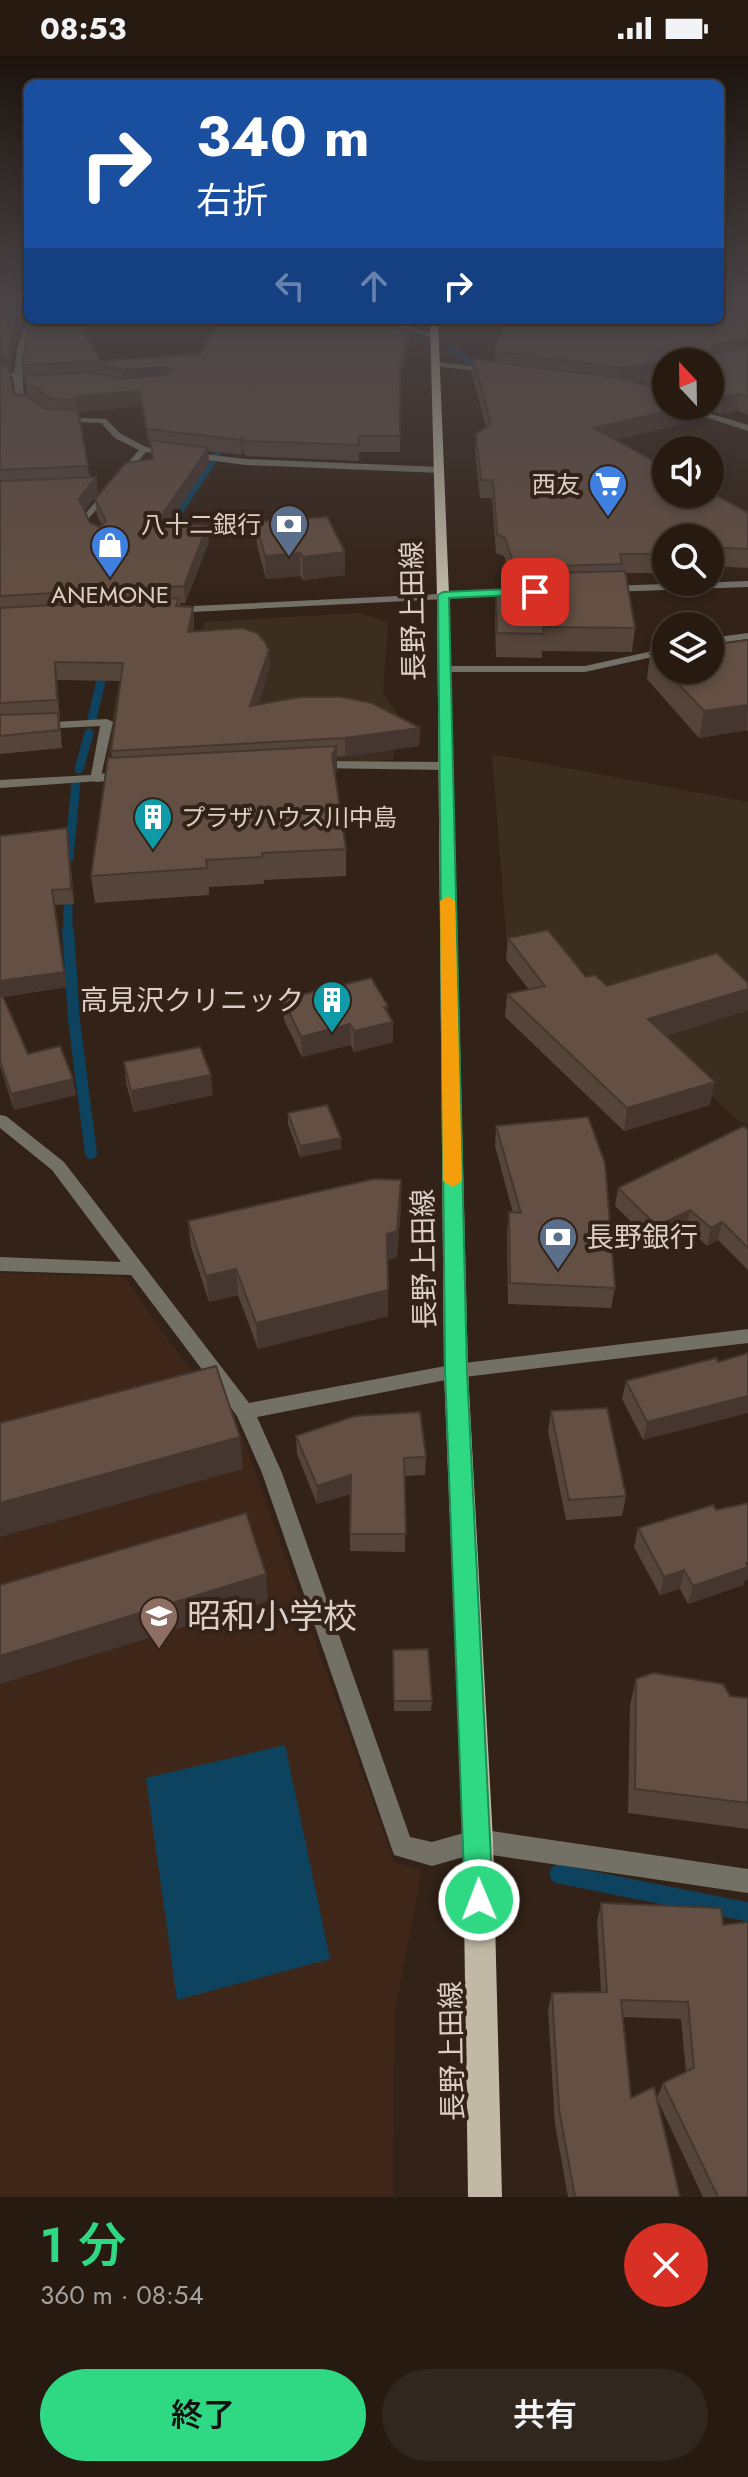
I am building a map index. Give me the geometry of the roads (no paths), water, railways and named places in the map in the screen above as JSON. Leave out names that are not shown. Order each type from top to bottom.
[{"type":"main road","name":"長野上田線","points":[[437,398],[456,1371],[478,1841],[485,2197]]},
{"type":"street","points":[[20,398],[21,405],[32,406],[41,412]]},
{"type":"street","points":[[49,419],[103,421],[118,436],[144,449],[246,462],[440,470]]},
{"type":"street","points":[[722,420],[748,428]]},
{"type":"street","points":[[90,519],[144,449]]},
{"type":"street","points":[[96,488],[112,487]]},
{"type":"street","points":[[596,590],[748,584]]},
{"type":"street","points":[[156,611],[550,591]]},
{"type":"street","points":[[724,639],[748,636]]},
{"type":"street","points":[[444,669],[585,669],[652,654]]},
{"type":"street","points":[[0,728],[107,722],[96,778]]},
{"type":"street","points":[[311,766],[445,766]]},
{"type":"street","points":[[0,784],[142,776]]},
{"type":"street","points":[[0,1120],[58,1166],[245,1412],[272,1473],[402,1847],[432,1854],[478,1841],[748,1881]]},
{"type":"street","points":[[0,1264],[138,1269]]},
{"type":"street","points":[[245,1412],[456,1371],[748,1336]]},
{"type":"water","points":[[285,1745],[330,1959],[177,2000],[146,1778]]},
{"type":"waterway","points":[[212,463],[227,438]]},
{"type":"waterway","points":[[163,536],[213,461]]},
{"type":"waterway","points":[[92,719],[104,668]]},
{"type":"waterway","points":[[79,769],[89,733]]},
{"type":"waterway","points":[[69,858],[76,782]]},
{"type":"waterway","points":[[68,889],[68,930]]},
{"type":"waterway","points":[[68,930],[74,1021],[91,1153]]},
{"type":"waterway","points":[[559,1874],[748,1912]]},
{"type":"place","name":"西友","points":[[608,518]]},
{"type":"place","name":"八十二銀行","points":[[289,558]]},
{"type":"place","name":"ANEMONE","points":[[110,579]]},
{"type":"place","name":"プラザハウス川中島","points":[[153,851]]},
{"type":"place","name":"高見沢クリニック","points":[[332,1034]]},
{"type":"place","name":"長野銀行","points":[[558,1271]]},
{"type":"place","name":"昭和小学校","points":[[159,1650]]}]
